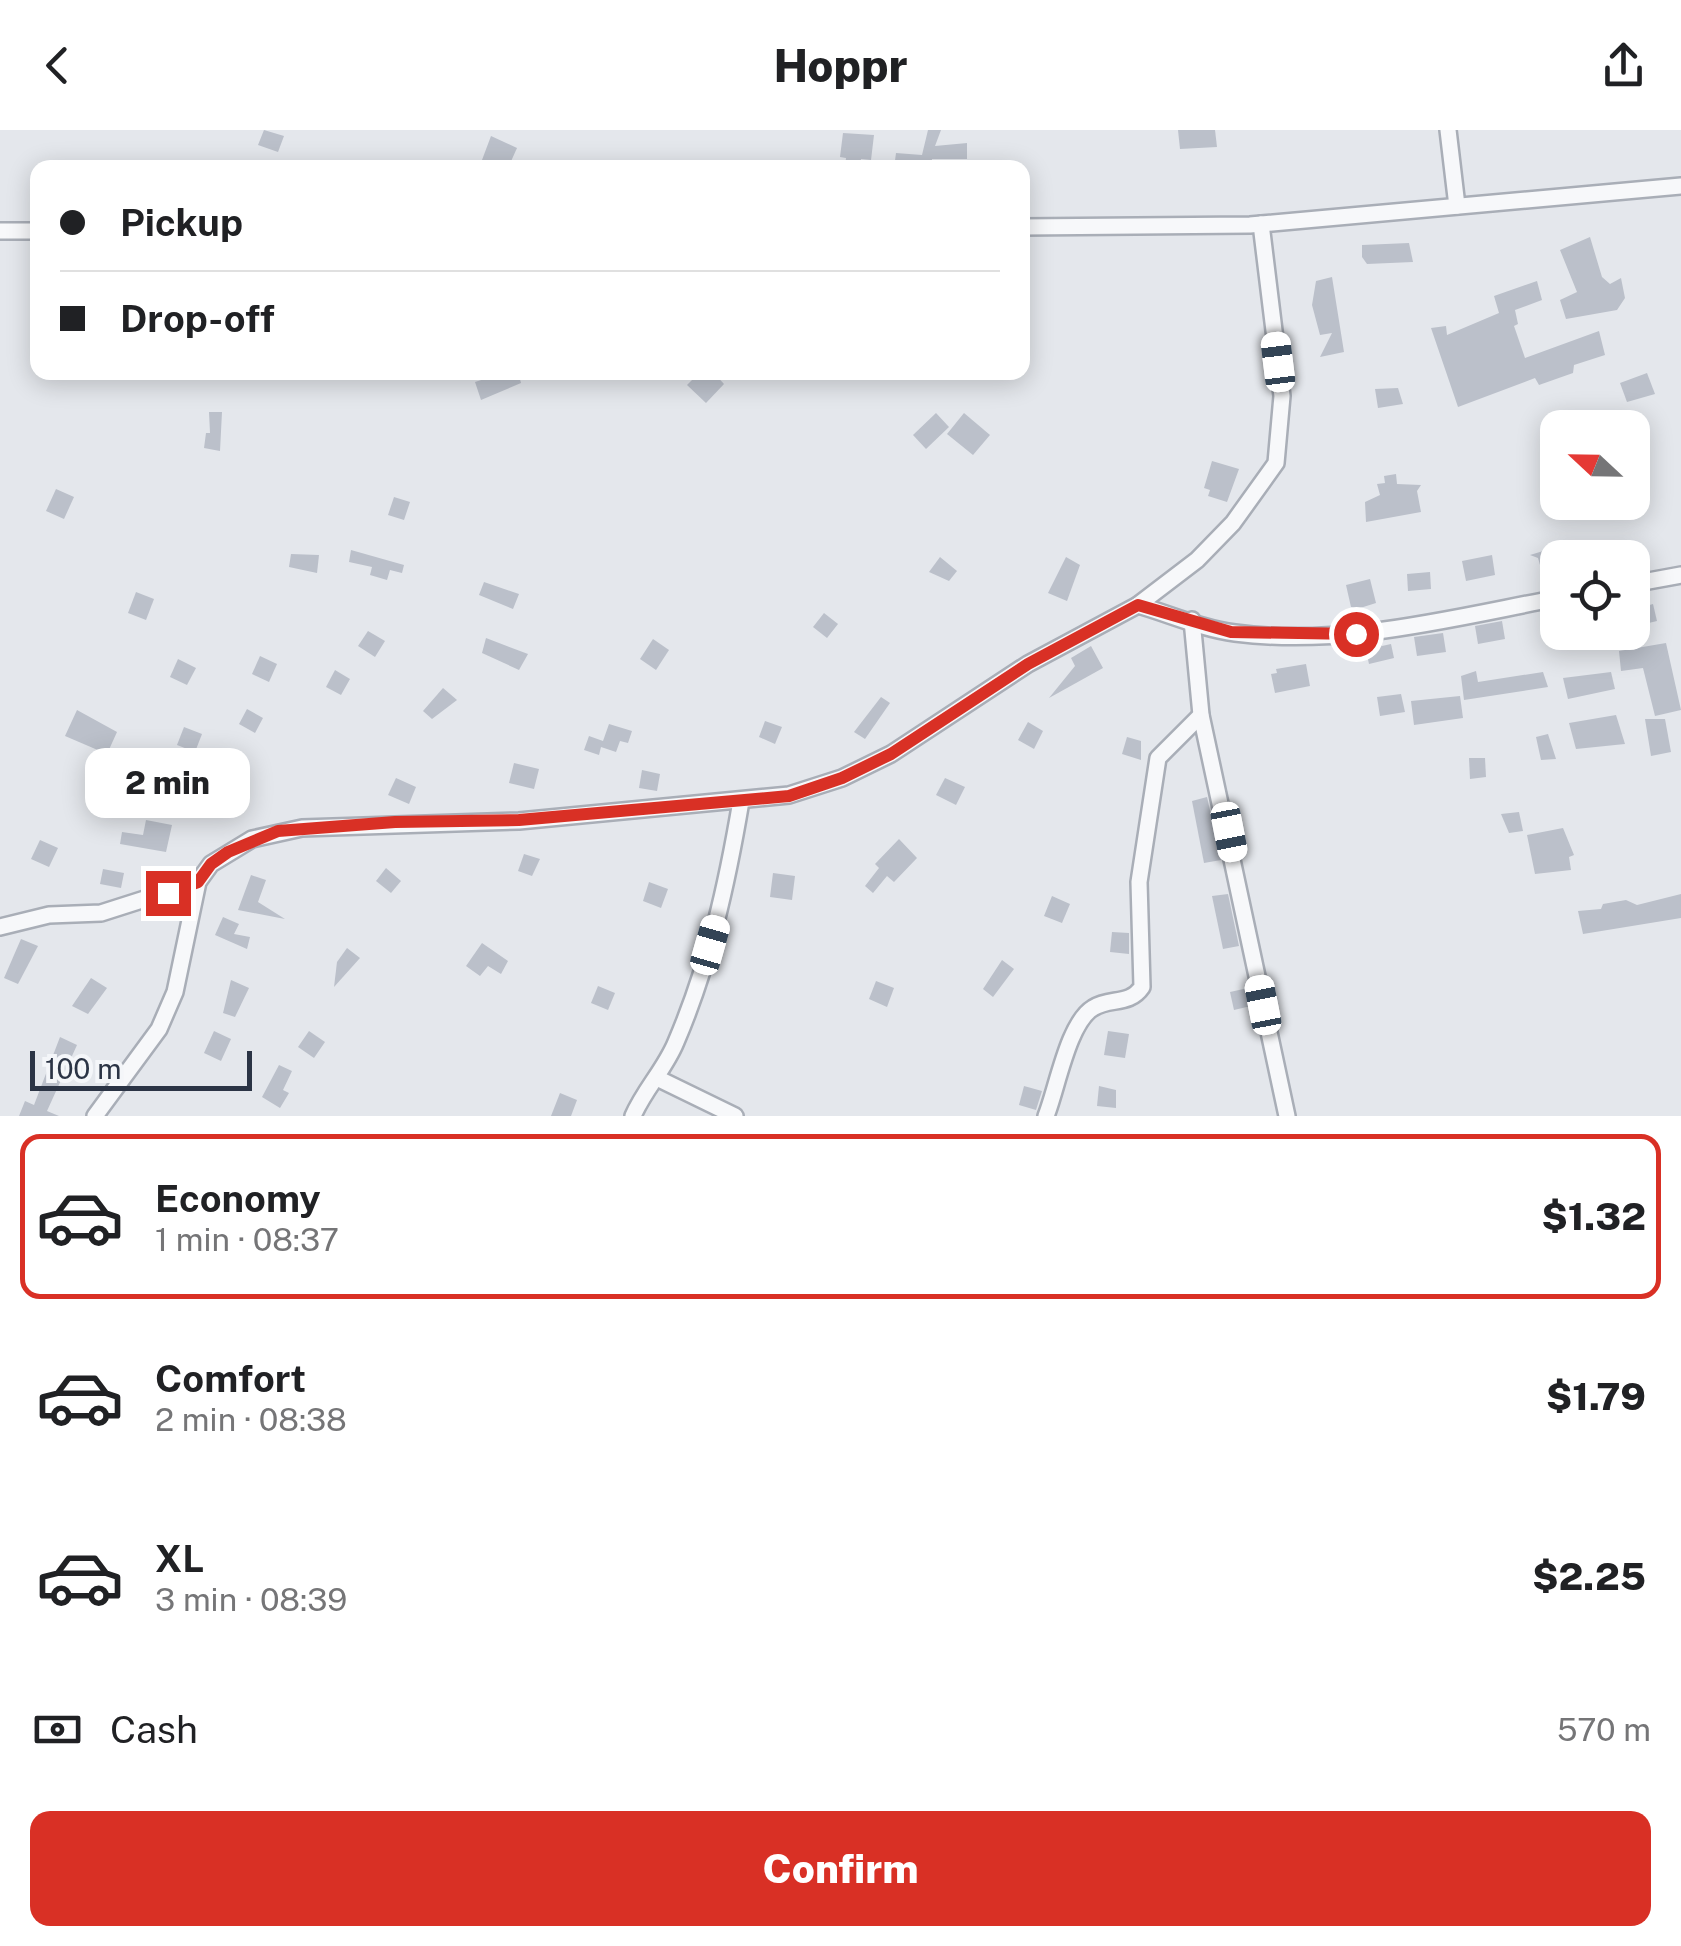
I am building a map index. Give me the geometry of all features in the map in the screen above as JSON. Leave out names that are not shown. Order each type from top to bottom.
[{"type":"street","points":[[1448,130],[1456,206]]},
{"type":"street","points":[[1030,227],[1261,224],[1681,186]]},
{"type":"street","points":[[95,1116],[159,1029],[175,992],[198,882],[211,864],[228,852],[278,831],[395,822],[519,820],[789,796],[858,770],[1028,664],[1138,605],[1209,548],[1261,488],[1276,463],[1282,396],[1261,224]]},
{"type":"street","points":[[0,231],[30,230]]},
{"type":"street","points":[[1650,581],[1681,575]]},
{"type":"street","points":[[1138,605],[1231,632],[1328,636],[1384,632],[1540,602]]},
{"type":"street","points":[[1192,620],[1201,715],[1287,1116]]},
{"type":"street","points":[[1046,1116],[1080,1020],[1094,1007],[1128,1000],[1142,987],[1139,882],[1158,758],[1201,715]]},
{"type":"street","points":[[633,1116],[674,1046],[710,945],[726,890],[741,802]]},
{"type":"street","points":[[0,927],[49,915],[101,913],[198,882]]},
{"type":"street","points":[[657,1078],[735,1116]]},
{"type":"building","points":[[264,130],[284,136],[278,152],[258,145]]},
{"type":"building","points":[[928,130],[941,130],[935,146],[967,143],[967,159],[895,160],[896,153],[922,155]]},
{"type":"building","points":[[1178,130],[1215,130],[1217,147],[1180,149]]},
{"type":"building","points":[[843,133],[874,135],[871,160],[840,157]]},
{"type":"building","points":[[491,136],[517,148],[512,160],[482,160]]},
{"type":"building","points":[[1590,237],[1602,277],[1610,284],[1621,278],[1625,298],[1617,310],[1566,319],[1560,300],[1577,292],[1560,250]]},
{"type":"building","points":[[1409,243],[1413,262],[1367,264],[1362,257],[1362,245]]},
{"type":"building","points":[[1332,277],[1344,352],[1320,357],[1332,333],[1320,335],[1312,305],[1316,281]]},
{"type":"building","points":[[1537,281],[1542,300],[1515,310],[1518,324],[1514,326],[1525,358],[1599,331],[1605,355],[1574,365],[1573,373],[1539,385],[1535,378],[1458,407],[1431,328],[1446,326],[1447,335],[1499,313],[1494,296]]},
{"type":"building","points":[[1647,373],[1655,394],[1627,402],[1620,383]]},
{"type":"building","points":[[520,380],[521,383],[481,400],[475,382]]},
{"type":"building","points":[[692,380],[720,380],[724,384],[706,403],[687,385]]},
{"type":"building","points":[[1398,388],[1403,404],[1378,408],[1375,389]]},
{"type":"building","points":[[209,412],[222,412],[220,451],[204,448],[206,433],[210,433]]},
{"type":"building","points":[[936,413],[949,427],[926,449],[913,435]]},
{"type":"building","points":[[964,413],[990,435],[973,455],[947,434]]},
{"type":"building","points":[[1212,461],[1239,469],[1227,502],[1208,496],[1210,490],[1204,488]]},
{"type":"building","points":[[1396,474],[1397,484],[1421,485],[1417,491],[1421,512],[1366,522],[1365,502],[1380,495],[1377,484],[1385,483],[1384,476]]},
{"type":"building","points":[[56,489],[74,497],[64,519],[46,511]]},
{"type":"building","points":[[394,497],[410,502],[404,520],[388,515]]},
{"type":"building","points":[[351,550],[404,565],[402,573],[390,570],[387,580],[370,575],[372,567],[349,562]]},
{"type":"building","points":[[291,554],[319,555],[317,573],[289,567]]},
{"type":"building","points":[[1492,555],[1495,575],[1466,581],[1462,561]]},
{"type":"building","points":[[940,557],[957,571],[949,581],[929,572]]},
{"type":"building","points":[[1066,557],[1080,565],[1067,601],[1048,593]]},
{"type":"building","points":[[1430,572],[1431,589],[1408,591],[1407,574]]},
{"type":"building","points":[[1370,579],[1376,603],[1351,607],[1346,585]]},
{"type":"building","points":[[484,582],[519,594],[513,609],[479,595]]},
{"type":"building","points":[[136,592],[154,599],[146,620],[128,613]]},
{"type":"building","points":[[1653,604],[1657,621],[1650,623]]},
{"type":"building","points":[[824,613],[838,624],[827,638],[813,627]]},
{"type":"building","points":[[1502,621],[1505,639],[1478,644],[1475,626]]},
{"type":"building","points":[[368,631],[385,641],[375,657],[358,646]]},
{"type":"building","points":[[1443,633],[1446,652],[1417,656],[1414,637]]},
{"type":"building","points":[[486,638],[528,654],[519,670],[482,653]]},
{"type":"building","points":[[653,639],[669,650],[656,670],[640,659]]},
{"type":"building","points":[[1666,643],[1681,710],[1655,716],[1643,668],[1621,671],[1619,651],[1650,650],[1650,646]]},
{"type":"building","points":[[1391,644],[1394,658],[1369,664],[1365,646]]},
{"type":"building","points":[[1091,646],[1103,668],[1049,698],[1075,666],[1071,658]]},
{"type":"building","points":[[260,656],[277,664],[269,682],[252,674]]},
{"type":"building","points":[[178,659],[196,668],[187,685],[170,677]]},
{"type":"building","points":[[1306,664],[1310,686],[1275,693],[1271,674],[1277,673],[1276,669]]},
{"type":"building","points":[[335,670],[350,679],[341,695],[326,687]]},
{"type":"building","points":[[1476,671],[1478,682],[1543,672],[1548,687],[1464,700],[1461,676]]},
{"type":"building","points":[[1611,672],[1615,689],[1568,699],[1563,678]]},
{"type":"building","points":[[443,688],[457,700],[432,719],[423,711]]},
{"type":"building","points":[[1401,694],[1405,712],[1380,716],[1377,697]]},
{"type":"building","points":[[1460,696],[1463,718],[1414,725],[1411,701]]},
{"type":"building","points":[[881,697],[890,703],[865,739],[854,732]]},
{"type":"building","points":[[247,709],[263,718],[255,733],[239,724]]},
{"type":"building","points":[[77,710],[117,732],[107,754],[65,736]]},
{"type":"building","points":[[1616,715],[1625,744],[1576,749],[1569,723]]},
{"type":"building","points":[[1645,719],[1665,719],[1671,752],[1651,756]]},
{"type":"building","points":[[765,721],[782,727],[775,744],[759,737]]},
{"type":"building","points":[[1028,722],[1043,731],[1034,749],[1018,740]]},
{"type":"building","points":[[609,724],[632,731],[628,743],[620,741],[616,752],[601,747],[599,755],[584,750],[589,736],[603,741]]},
{"type":"building","points":[[184,727],[202,734],[195,752],[177,745]]},
{"type":"building","points":[[1548,734],[1556,759],[1541,760],[1536,737]]},
{"type":"building","points":[[1127,737],[1141,741],[1141,760],[1122,754]]},
{"type":"building","points":[[1469,758],[1485,758],[1486,777],[1470,779]]},
{"type":"building","points":[[514,763],[539,769],[534,789],[509,783]]},
{"type":"building","points":[[642,770],[660,774],[657,791],[639,788]]},
{"type":"building","points":[[396,778],[416,787],[409,804],[388,795]]},
{"type":"building","points":[[945,778],[965,787],[956,805],[936,795]]},
{"type":"building","points":[[1207,797],[1221,860],[1204,863],[1192,801]]},
{"type":"building","points":[[1519,812],[1523,831],[1509,833],[1501,814]]},
{"type":"building","points":[[146,820],[172,825],[166,852],[120,844],[122,832],[143,835]]},
{"type":"building","points":[[1563,828],[1574,855],[1569,857],[1571,870],[1535,874],[1527,835]]},
{"type":"building","points":[[899,839],[917,858],[894,882],[887,876],[873,893],[865,886],[879,868],[875,864]]},
{"type":"building","points":[[40,840],[58,848],[49,867],[31,859]]},
{"type":"building","points":[[524,854],[540,859],[532,876],[518,871]]},
{"type":"building","points":[[386,868],[401,881],[391,893],[376,881]]},
{"type":"building","points":[[103,869],[124,873],[121,888],[100,884]]},
{"type":"building","points":[[773,873],[795,876],[792,900],[770,897]]},
{"type":"building","points":[[251,875],[266,880],[258,902],[285,919],[238,910]]},
{"type":"building","points":[[649,882],[668,889],[661,908],[643,901]]},
{"type":"building","points":[[1228,894],[1239,946],[1223,949],[1212,896]]},
{"type":"building","points":[[1681,894],[1681,918],[1583,934],[1578,911],[1601,909],[1603,904],[1626,900],[1637,905]]},
{"type":"building","points":[[1052,896],[1070,904],[1062,923],[1044,916]]},
{"type":"building","points":[[223,917],[239,924],[234,934],[250,937],[247,949],[215,935]]},
{"type":"building","points":[[1112,932],[1129,933],[1129,954],[1110,952]]},
{"type":"building","points":[[21,939],[38,946],[18,984],[4,978]]},
{"type":"building","points":[[482,943],[508,961],[501,974],[488,966],[480,976],[466,966]]},
{"type":"building","points":[[347,948],[360,958],[334,987],[337,962]]},
{"type":"building","points":[[1002,960],[1014,969],[993,997],[983,989]]},
{"type":"building","points":[[91,978],[107,988],[88,1014],[72,1006]]},
{"type":"building","points":[[231,980],[249,988],[235,1017],[223,1013]]},
{"type":"building","points":[[876,981],[894,988],[887,1007],[869,999]]},
{"type":"building","points":[[598,986],[615,993],[608,1010],[591,1003]]},
{"type":"building","points":[[1248,988],[1251,1006],[1234,1010],[1230,992]]},
{"type":"building","points":[[214,1031],[231,1039],[221,1061],[204,1053]]},
{"type":"building","points":[[309,1031],[325,1042],[314,1058],[298,1047]]},
{"type":"building","points":[[1108,1031],[1129,1034],[1125,1058],[1104,1055]]},
{"type":"building","points":[[60,1037],[77,1045],[47,1111],[59,1116],[19,1116],[25,1101],[34,1105]]},
{"type":"building","points":[[279,1065],[292,1071],[283,1090],[289,1093],[280,1108],[262,1097]]},
{"type":"building","points":[[1024,1086],[1042,1091],[1036,1110],[1019,1105]]},
{"type":"building","points":[[1099,1086],[1116,1090],[1116,1108],[1097,1106]]},
{"type":"building","points":[[560,1093],[577,1100],[571,1116],[551,1116]]},
{"type":"route","points":[[168,893],[198,882],[211,864],[228,852],[278,831],[395,822],[519,820],[789,796],[842,778],[891,754],[1028,664],[1138,605],[1231,632],[1356,634]]}]
